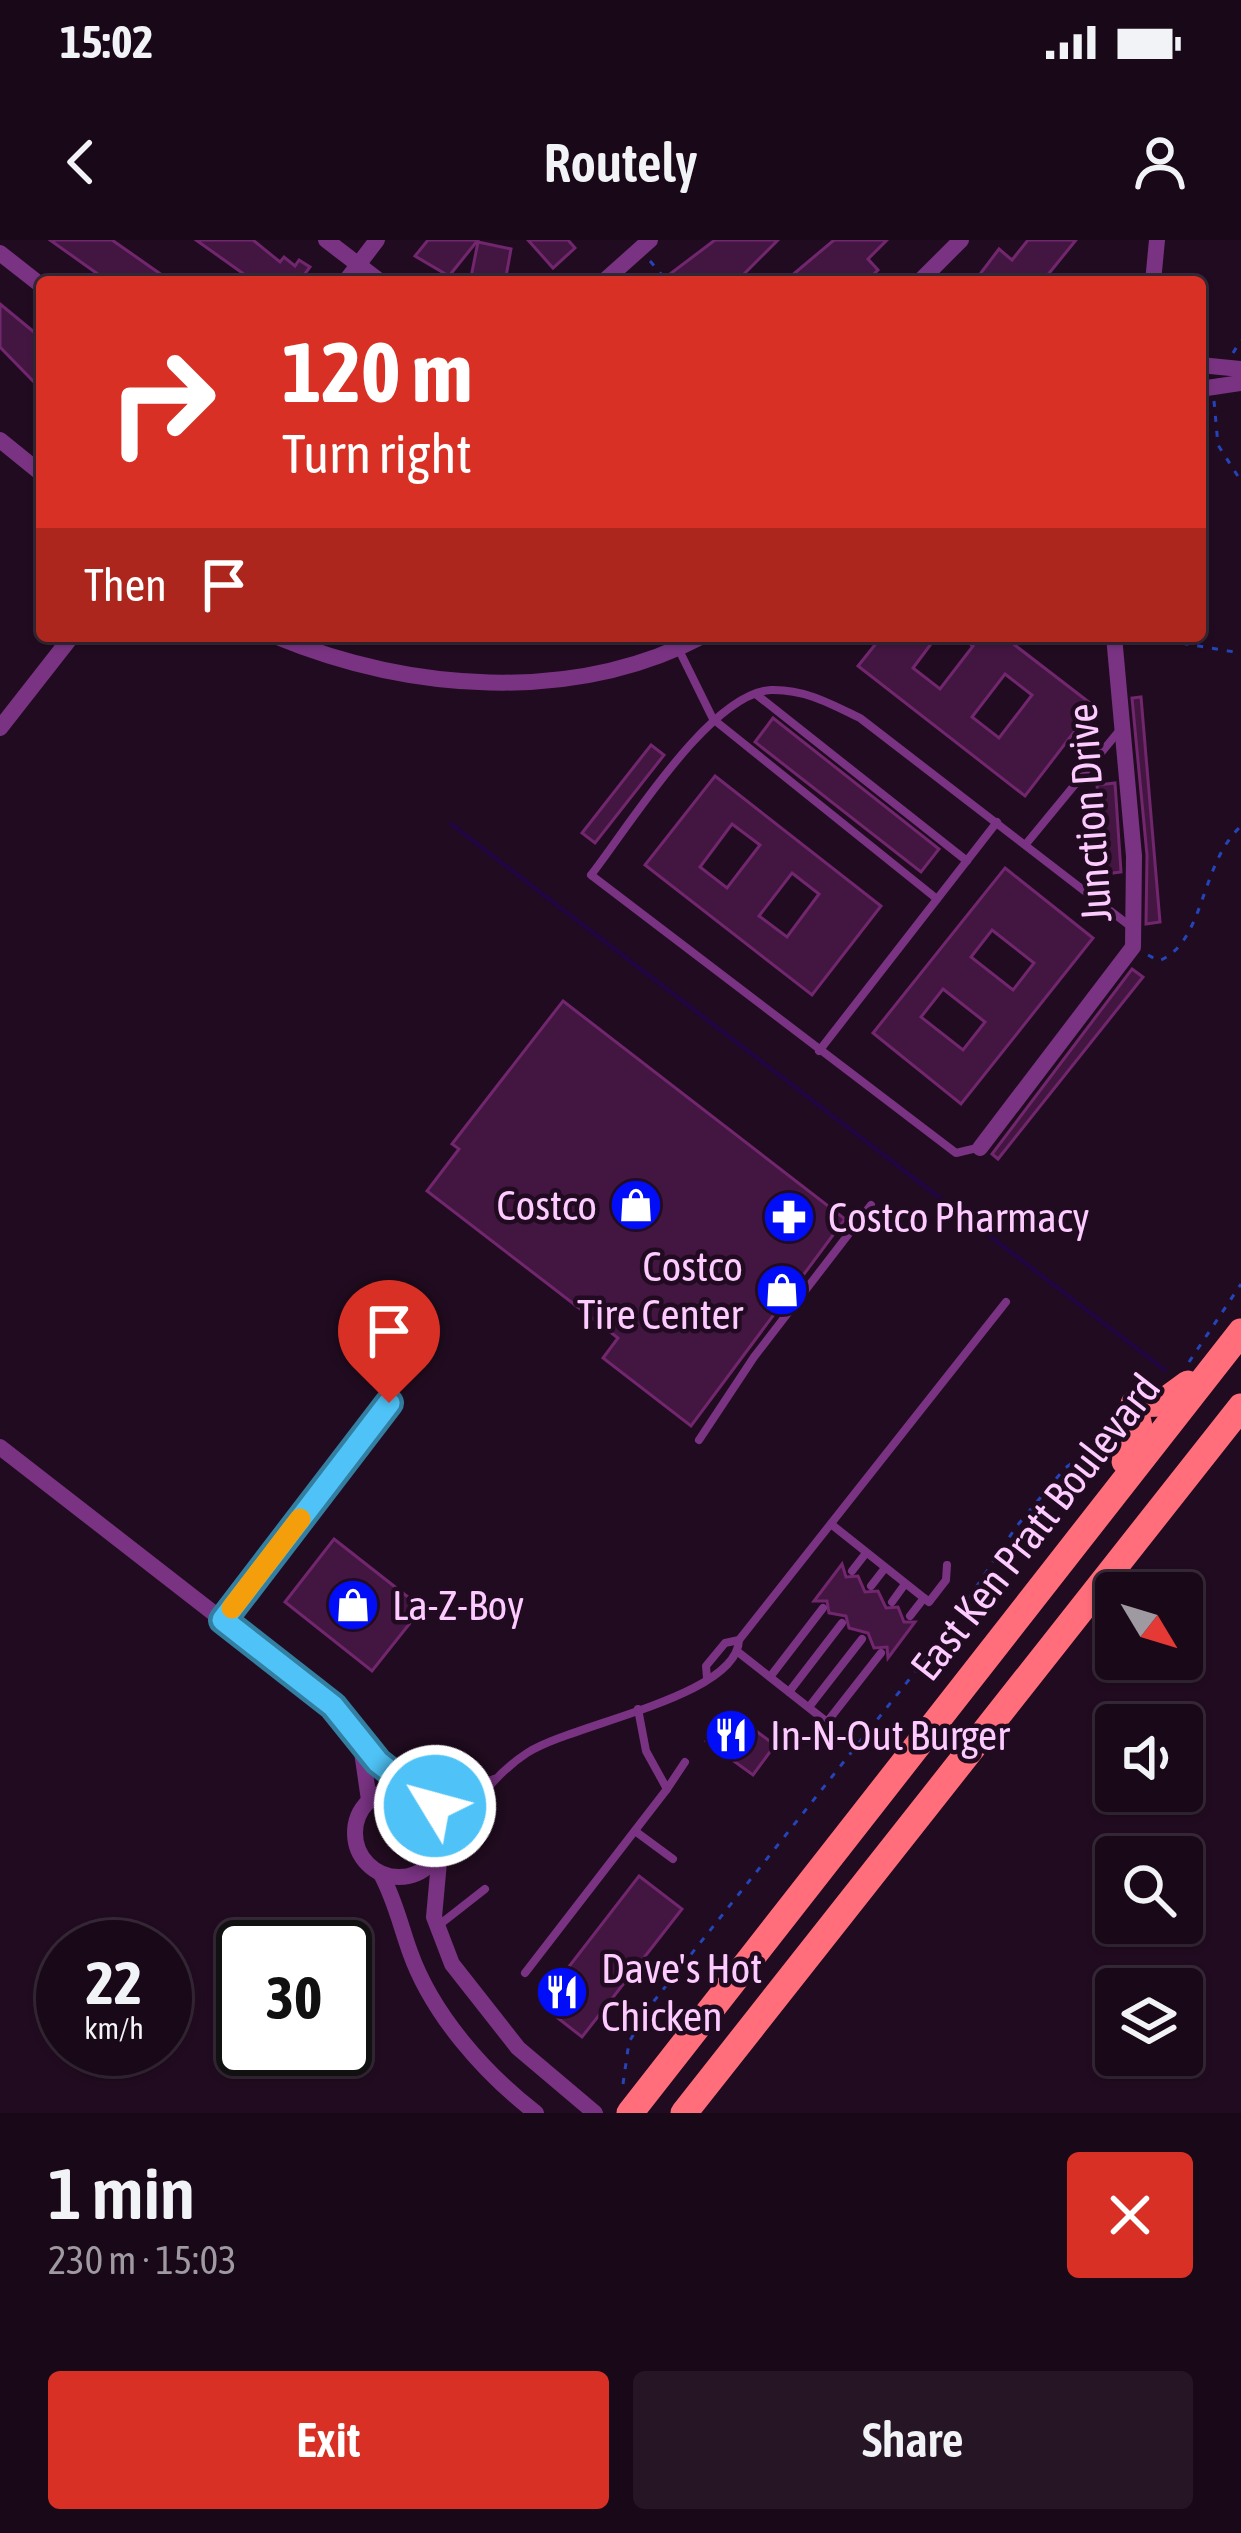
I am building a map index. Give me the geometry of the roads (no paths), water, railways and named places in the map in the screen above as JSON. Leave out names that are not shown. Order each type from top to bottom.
[{"type":"highway","points":[[1086,1531],[1090,1506],[1138,1444],[1141,1427],[1135,1404],[1162,1403],[1182,1391],[1241,1317]]},
{"type":"highway","name":"East Ken Pratt Boulevard","points":[[630,2113],[1241,1332]]},
{"type":"highway","name":"East Ken Pratt Boulevard","points":[[684,2113],[1241,1407]]},
{"type":"street","points":[[326,240],[374,276]]},
{"type":"street","points":[[350,276],[377,240]]},
{"type":"street","points":[[610,276],[650,240]]},
{"type":"street","points":[[925,276],[961,240]]},
{"type":"street","points":[[1154,276],[1157,240]]},
{"type":"street","points":[[0,253],[36,281]]},
{"type":"street","points":[[1207,377],[1241,369]]},
{"type":"street","points":[[1207,377],[1241,383]]},
{"type":"street","points":[[0,440],[36,468]]},
{"type":"street","points":[[0,728],[67,642]]},
{"type":"street","points":[[293,642],[381,671],[442,681],[579,676],[691,642]]},
{"type":"street","name":"Junction Drive","points":[[980,1148],[1134,939],[1134,856],[1114,642]]},
{"type":"street","points":[[0,1447],[333,1706],[360,1744],[441,1817],[437,1927],[452,1964],[518,2048],[595,2113]]},
{"type":"street","points":[[360,1744],[369,1801]]},
{"type":"street","points":[[417,1792],[392,1789],[369,1801],[355,1826],[360,1854],[380,1874],[397,1902],[426,1987],[494,2076],[536,2113]]},
{"type":"street","points":[[380,1874],[394,1877],[421,1872],[440,1851]]},
{"type":"lane","points":[[678,649],[713,719],[937,899]]},
{"type":"lane","points":[[980,1148],[956,1153],[591,874],[713,719],[766,690],[811,694],[860,718],[1026,844],[1134,939]]},
{"type":"lane","points":[[757,695],[967,861]]},
{"type":"lane","points":[[1026,844],[1119,731]]},
{"type":"lane","points":[[819,1051],[997,822]]},
{"type":"lane","points":[[699,1440],[732,1397],[754,1357],[871,1205]]},
{"type":"lane","points":[[417,1792],[440,1798],[458,1795],[495,1778],[548,1741],[682,1695],[707,1678],[718,1678],[739,1652],[739,1640],[1006,1302]]},
{"type":"lane","points":[[223,1620],[389,1403]]},
{"type":"lane","points":[[830,1524],[926,1600]]},
{"type":"lane","points":[[852,1571],[866,1553]]},
{"type":"lane","points":[[910,1616],[946,1580],[947,1565]]},
{"type":"lane","points":[[871,1586],[885,1568]]},
{"type":"lane","points":[[892,1602],[906,1584]]},
{"type":"lane","points":[[770,1677],[823,1608]]},
{"type":"lane","points":[[789,1692],[842,1623]]},
{"type":"lane","points":[[809,1707],[862,1639]]},
{"type":"lane","points":[[707,1678],[706,1666],[725,1643],[739,1640]]},
{"type":"lane","points":[[739,1652],[827,1722],[881,1653]]},
{"type":"lane","points":[[638,1709],[646,1750],[667,1789]]},
{"type":"lane","points":[[525,1973],[685,1762]]},
{"type":"lane","points":[[440,1851],[495,1778]]},
{"type":"lane","points":[[635,1831],[673,1859]]},
{"type":"lane","points":[[437,1927],[485,1889]]},
{"type":"waterway","points":[[451,824],[1165,1370]]},
{"type":"place","name":"Costco","points":[[636,1205]]},
{"type":"place","name":"Costco Pharmacy","points":[[789,1217]]},
{"type":"place","name":"Costco Tire Center","points":[[782,1290]]},
{"type":"place","name":"La-Z-Boy","points":[[353,1605]]},
{"type":"place","name":"In-N-Out Burger","points":[[731,1735]]},
{"type":"place","name":"Dave's Hot Chicken","points":[[562,1992]]}]
